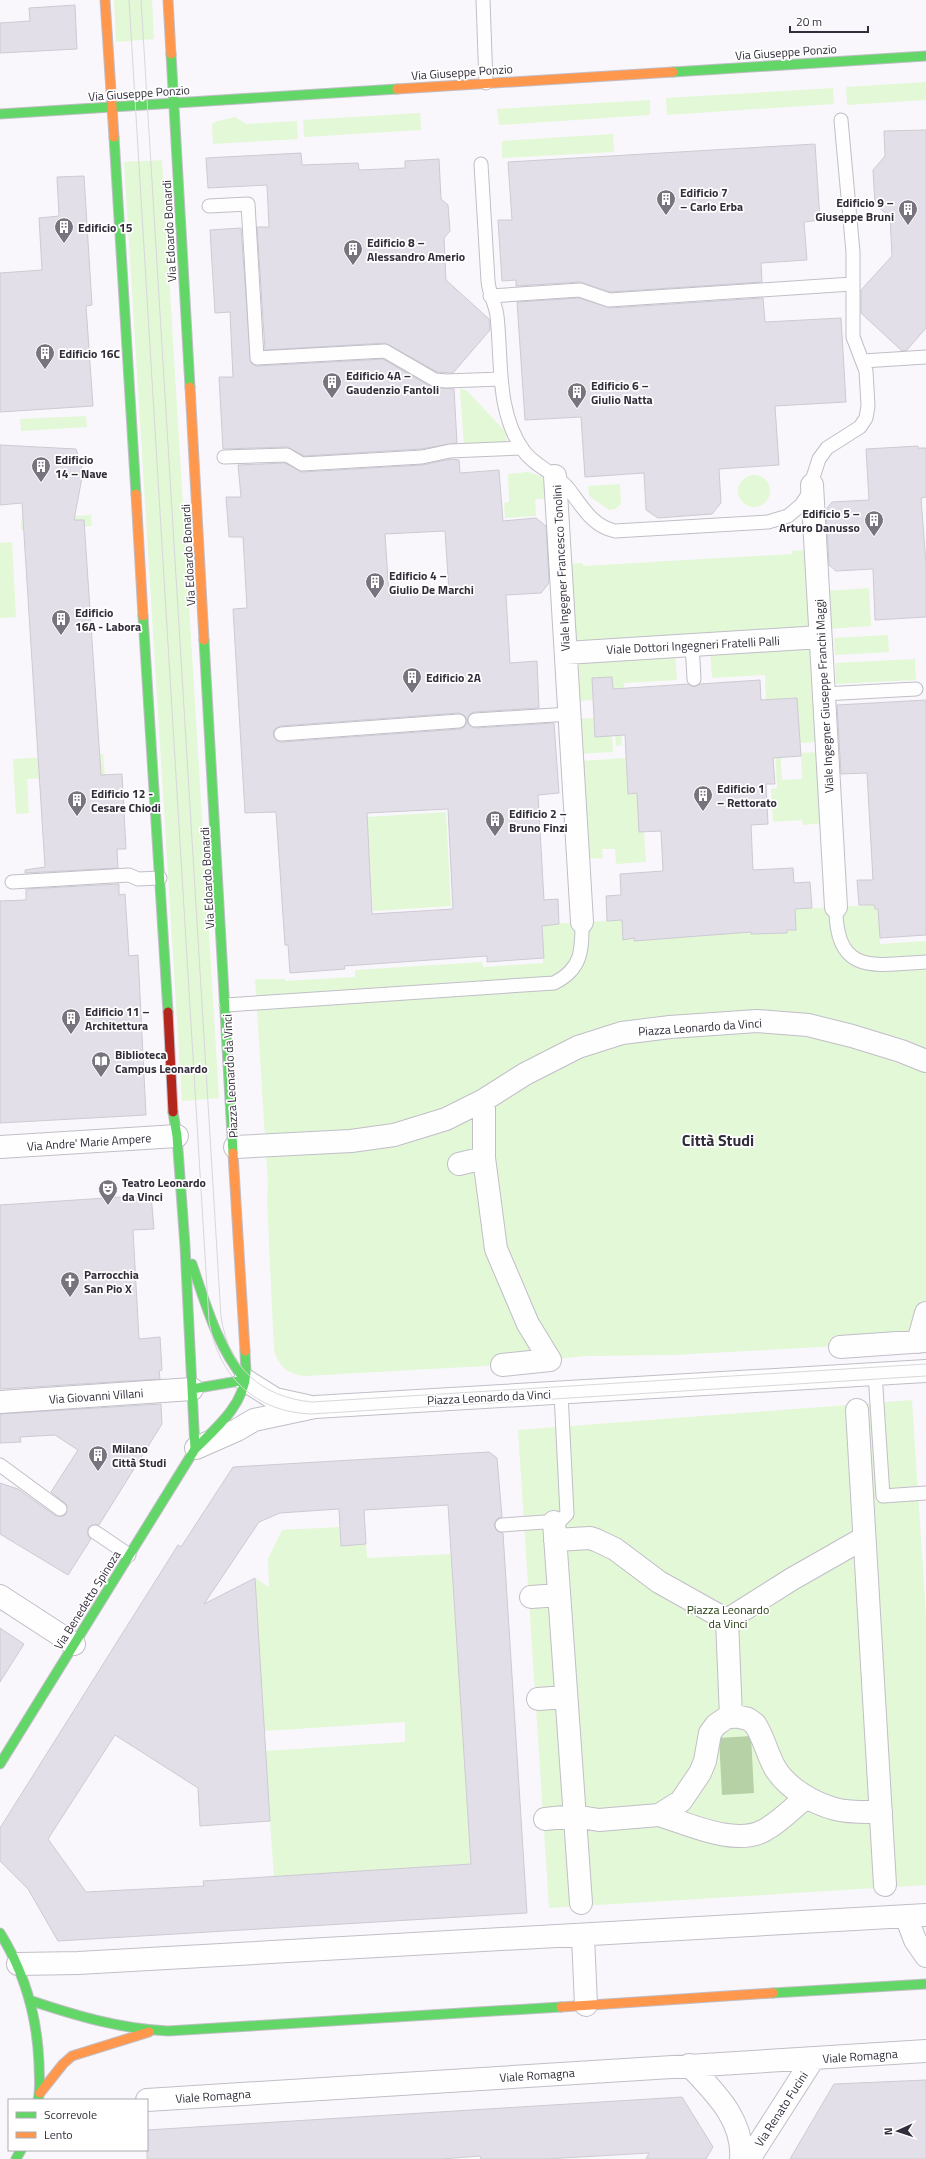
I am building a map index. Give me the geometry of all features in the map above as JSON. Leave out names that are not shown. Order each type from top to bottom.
[{"type":"street","points":[[105,0],[160,878]]},
{"type":"street","name":"Via Edoardo Bonardi","points":[[168,0],[226,1006]]},
{"type":"street","name":"Via Giuseppe Ponzio","points":[[0,114],[926,56]]},
{"type":"street","name":"Viale Ingegner Francesco Tonolini","points":[[556,476],[582,922]]},
{"type":"street","name":"Viale Ingegner Giuseppe Franchi Maggi","points":[[812,485],[836,907]]},
{"type":"street","name":"Viale Dottori Ingegneri Fratelli Palli","points":[[566,652],[820,637]]},
{"type":"street","name":"Piazza Leonardo da Vinci","points":[[160,878],[172,1099],[177,1136],[185,1246],[194,1448]]},
{"type":"street","name":"Piazza Leonardo da Vinci","points":[[194,1448],[231,1412],[242,1394],[245,1380],[246,1350],[226,1006]]},
{"type":"street","name":"Piazza Leonardo da Vinci","points":[[235,1147],[352,1141],[394,1136],[446,1119],[484,1100],[525,1074],[578,1047],[622,1034],[670,1027],[757,1022],[808,1025],[852,1036],[901,1051],[926,1061]]},
{"type":"street","points":[[484,1100],[484,1158],[496,1249],[534,1337]]},
{"type":"street","name":"Via Andre' Marie Ampere","points":[[0,1147],[177,1136]]},
{"type":"street","points":[[459,1164],[484,1158]]},
{"type":"street","name":"Piazza Leonardo da Vinci","points":[[185,1246],[223,1349],[232,1365],[245,1380],[276,1399],[291,1404],[315,1408]]},
{"type":"street","points":[[840,1347],[924,1330]]},
{"type":"street","name":"Piazza Leonardo da Vinci","points":[[194,1448],[237,1430],[254,1420],[315,1408],[926,1370]]},
{"type":"street","points":[[192,1389],[245,1380]]},
{"type":"street","name":"Via Giovanni Villani","points":[[0,1402],[192,1389]]},
{"type":"street","points":[[857,1410],[885,1885]]},
{"type":"street","name":"Via Benedetto Spinoza","points":[[0,1764],[194,1448]]},
{"type":"street","points":[[580,1903],[555,1531],[590,1538],[615,1549],[659,1582],[727,1620]]},
{"type":"street","points":[[727,1620],[792,1579],[864,1538]]},
{"type":"street","points":[[531,1597],[559,1595]]},
{"type":"street","points":[[0,1596],[74,1644]]},
{"type":"street","points":[[727,1620],[731,1716]]},
{"type":"street","points":[[538,1699],[566,1697]]},
{"type":"street","points":[[659,1815],[681,1801],[690,1789],[700,1773],[705,1760],[712,1729],[722,1720],[731,1716],[741,1717],[755,1724],[776,1770],[788,1784],[806,1797],[835,1809],[881,1812]]},
{"type":"street","points":[[545,1818],[574,1816],[599,1820],[659,1815],[718,1834],[742,1837],[764,1831],[806,1797]]},
{"type":"street","points":[[18,1964],[78,1963],[583,1936],[916,1916],[915,1940],[926,1956]]},
{"type":"street","points":[[0,1933],[18,1964],[32,2001],[39,2050],[39,2097]]},
{"type":"street","points":[[583,1936],[586,2005]]},
{"type":"street","points":[[32,2001],[92,2020],[152,2031],[926,1984]]},
{"type":"street","points":[[39,2097],[63,2064],[72,2056],[152,2031]]},
{"type":"street","name":"Viale Romagna","points":[[148,2100],[926,2051]]},
{"type":"street","name":"Via Renato Fucini","points":[[749,2159],[813,2059]]},
{"type":"street","name":"Via Renato Fucini","points":[[688,2066],[728,2109],[742,2144],[741,2159]]},
{"type":"lane","points":[[483,0],[486,83]]},
{"type":"lane","points":[[556,476],[593,521],[608,530],[615,531],[778,520],[788,516],[801,505],[808,496],[812,485],[813,472],[819,459],[827,448],[860,427],[866,418],[868,406],[866,371],[853,337],[853,252],[841,120]]},
{"type":"lane","name":"Viale Ingegner Francesco Tonolini","points":[[481,164],[490,296],[497,315],[502,394],[506,412],[522,448],[534,462],[556,476]]},
{"type":"lane","points":[[209,206],[248,204],[257,358],[385,351],[435,380],[501,379]]},
{"type":"lane","points":[[490,296],[580,290],[609,300],[852,284]]},
{"type":"lane","points":[[863,361],[926,357]]},
{"type":"lane","points":[[224,457],[287,455],[302,464],[422,457],[450,451],[522,448]]},
{"type":"lane","points":[[692,644],[694,679]]},
{"type":"lane","points":[[824,694],[916,689]]},
{"type":"lane","points":[[475,720],[569,714]]},
{"type":"lane","points":[[281,734],[459,721]]},
{"type":"lane","points":[[12,882],[129,875],[138,879],[160,878]]},
{"type":"lane","points":[[836,907],[838,936],[845,949],[855,958],[872,965],[926,962]]},
{"type":"lane","points":[[226,1006],[554,983],[573,970],[580,957],[582,949],[582,922]]},
{"type":"lane","points":[[875,1373],[883,1496],[926,1493]]},
{"type":"lane","points":[[502,1525],[555,1531],[565,1518],[568,1510],[561,1393]]},
{"type":"lane","points":[[0,1465],[60,1509]]},
{"type":"lane","points":[[95,1532],[129,1555]]},
{"type":"green space","points":[[114,0],[152,0],[154,39],[116,42]]},
{"type":"green space","points":[[926,82],[926,100],[847,105],[846,87]]},
{"type":"green space","points":[[833,88],[834,104],[667,115],[666,98]]},
{"type":"green space","points":[[650,100],[650,115],[499,125],[497,109]]},
{"type":"green space","points":[[420,113],[421,130],[304,137],[303,120]]},
{"type":"green space","points":[[235,117],[246,124],[297,121],[298,139],[213,144],[212,124]]},
{"type":"green space","points":[[613,134],[614,152],[502,158],[502,141]]},
{"type":"green space","points":[[162,160],[219,1098],[182,1101],[124,162]]},
{"type":"green space","points":[[460,388],[467,391],[504,430],[508,443],[464,447]]},
{"type":"green space","points":[[86,416],[87,427],[21,431],[20,419]]},
{"type":"green space","points":[[528,472],[541,476],[545,483],[548,499],[535,499],[536,516],[505,518],[504,503],[509,502],[508,474]]},
{"type":"green space","points":[[754,475],[760,476],[767,482],[770,491],[769,497],[763,504],[754,507],[748,506],[741,500],[738,491],[739,485],[745,478]]},
{"type":"green space","points":[[620,484],[621,504],[615,509],[609,510],[589,496],[588,486]]},
{"type":"green space","points":[[91,515],[92,526],[21,530],[21,519]]},
{"type":"green space","points":[[12,542],[16,617],[0,618],[0,543]]},
{"type":"green space","points":[[807,550],[812,632],[574,646],[569,564],[583,563],[583,566],[792,554],[792,551]]},
{"type":"green space","points":[[869,588],[871,626],[827,629],[825,591]]},
{"type":"green space","points":[[888,635],[889,652],[835,655],[834,638]]},
{"type":"green space","points":[[813,645],[818,742],[800,743],[797,698],[777,699],[782,780],[802,779],[801,753],[819,752],[823,823],[803,825],[802,820],[773,822],[771,789],[777,788],[773,704],[766,704],[765,675],[712,678],[710,651]]},
{"type":"green space","points":[[675,653],[677,680],[624,683],[626,713],[620,713],[622,745],[616,746],[612,677],[592,678],[593,700],[577,701],[575,659]]},
{"type":"green space","points":[[915,659],[916,680],[836,684],[835,663]]},
{"type":"green space","points":[[594,718],[595,737],[612,736],[613,752],[580,754],[578,719]]},
{"type":"green space","points":[[103,754],[105,775],[27,779],[29,813],[16,814],[13,759]]},
{"type":"green space","points":[[626,758],[628,794],[637,793],[644,832],[646,862],[616,864],[615,849],[602,849],[603,858],[586,859],[580,761]]},
{"type":"green space","points":[[446,812],[451,906],[373,911],[367,817]]},
{"type":"green space","points":[[874,905],[875,909],[878,909],[880,944],[926,941],[926,1341],[675,1355],[585,1356],[502,1365],[304,1376],[288,1371],[281,1365],[274,1350],[267,1200],[268,1185],[255,979],[285,979],[285,981],[355,977],[355,970],[482,962],[483,967],[543,963],[542,926],[551,924],[622,920],[623,939],[634,939],[635,941],[751,932],[751,934],[786,933],[787,930],[796,930],[795,909]]},
{"type":"green space","name":"Piazza Leonardo da Vinci","points":[[912,1400],[926,1615],[926,1885],[549,1908],[518,1430]]},
{"type":"green space","points":[[340,1527],[341,1546],[366,1544],[367,1558],[451,1554],[471,1864],[274,1877],[265,1751],[405,1742],[405,1722],[264,1731],[255,1578],[269,1587],[268,1559],[282,1530]]},
{"type":"shaded area","points":[[751,1736],[754,1793],[722,1795],[719,1738]]},
{"type":"building","points":[[75,5],[77,49],[0,53],[0,23],[30,21],[29,8]]},
{"type":"building","name":"Edificio 9 – Giuseppe Bruni","points":[[926,130],[926,328],[907,350],[902,351],[861,313],[861,290],[892,256],[890,217],[875,204],[873,170],[885,156],[884,131]]},
{"type":"building","name":"Edificio 7 – Carlo Erba","points":[[815,144],[820,220],[804,222],[807,260],[761,263],[762,282],[610,292],[580,282],[516,286],[516,280],[502,281],[498,220],[512,220],[508,162]]},
{"type":"building","name":"Edificio 8 – Alessandro Amerio","points":[[301,153],[302,165],[358,163],[359,170],[405,168],[405,161],[439,159],[441,199],[448,205],[450,231],[444,238],[446,280],[489,319],[490,330],[453,373],[437,372],[385,343],[265,350],[257,227],[269,227],[267,185],[208,188],[206,158]]},
{"type":"building","points":[[84,176],[92,305],[86,306],[93,406],[0,412],[0,273],[42,270],[39,218],[59,216],[57,177]]},
{"type":"building","name":"Edificio 4A – Gaudenzio Fantoli","points":[[241,228],[251,363],[257,366],[383,359],[431,387],[454,389],[457,443],[421,449],[304,456],[287,447],[223,449],[219,377],[233,377],[230,312],[215,313],[210,230]]},
{"type":"building","name":"Edificio 6 – Giulio Natta","points":[[579,298],[610,308],[763,298],[765,322],[841,318],[846,402],[775,406],[779,465],[719,469],[721,503],[712,514],[658,518],[646,510],[644,473],[585,477],[581,417],[525,420],[517,302]]},
{"type":"building","points":[[0,445],[76,449],[83,472],[74,520],[84,520],[101,775],[122,774],[126,849],[117,849],[118,868],[25,873],[25,870],[45,867],[22,503],[0,505]]},
{"type":"building","name":"Edificio 5 – Arturo Danusso","points":[[918,446],[918,448],[926,448],[926,497],[921,498],[926,564],[926,617],[875,620],[873,569],[836,571],[829,565],[826,509],[832,502],[869,500],[866,449]]},
{"type":"building","points":[[451,459],[459,460],[460,473],[499,470],[503,521],[536,518],[546,526],[549,583],[541,593],[506,595],[510,663],[537,661],[539,708],[474,712],[470,714],[467,720],[469,725],[476,728],[554,723],[559,793],[538,795],[544,900],[558,899],[559,924],[542,926],[544,958],[487,962],[487,956],[344,966],[345,969],[290,973],[288,945],[285,945],[276,812],[245,813],[233,609],[247,608],[243,537],[229,537],[226,497],[241,497],[238,465],[285,463],[302,472],[422,465]],"holes":[[[445,531],[449,592],[389,595],[385,534]],[[459,713],[465,716],[467,721],[464,727],[460,729],[282,742],[277,741],[273,735],[274,730],[280,726]],[[448,809],[453,909],[372,914],[367,813]]]},
{"type":"building","name":"Edificio 1 – Rettorato","points":[[612,677],[613,689],[688,684],[694,687],[700,684],[760,680],[761,700],[797,698],[801,756],[773,758],[775,784],[766,784],[768,824],[751,825],[753,870],[793,868],[794,883],[810,882],[812,908],[795,909],[796,930],[787,930],[787,933],[751,934],[751,932],[634,941],[634,938],[623,940],[622,920],[607,921],[606,896],[621,895],[620,874],[663,871],[661,831],[639,832],[637,793],[628,794],[625,735],[595,737],[592,678]]},
{"type":"building","points":[[926,700],[926,935],[880,938],[878,909],[875,909],[874,905],[859,905],[857,880],[873,880],[867,773],[841,774],[837,705]]},
{"type":"building","name":"Edificio 11 – Architettura","points":[[119,884],[119,895],[125,894],[129,956],[138,955],[146,1115],[0,1123],[0,901],[26,900],[26,889]]},
{"type":"building","points":[[151,1195],[154,1229],[133,1230],[139,1339],[160,1337],[162,1370],[159,1371],[160,1379],[0,1389],[0,1205]]},
{"type":"building","points":[[161,1404],[162,1424],[99,1525],[92,1525],[88,1528],[88,1535],[91,1539],[68,1575],[0,1534],[0,1483],[18,1489],[56,1516],[63,1516],[66,1514],[67,1505],[51,1492],[78,1450],[55,1435],[20,1437],[21,1442],[0,1443],[0,1414]]},
{"type":"building","points":[[489,1452],[497,1458],[502,1517],[497,1519],[494,1525],[496,1530],[503,1533],[527,1913],[58,1941],[28,1889],[0,1861],[0,1828],[178,1545],[181,1547],[233,1467]],"holes":[[[448,1505],[471,1864],[203,1881],[204,1886],[86,1892],[48,1839],[115,1735],[198,1788],[200,1826],[270,1821],[255,1578],[204,1604],[259,1522],[280,1513],[339,1509],[341,1546],[366,1544],[364,1510]]]},
{"type":"building","points":[[0,1628],[24,1644],[0,1682]]},
{"type":"building","points":[[926,2080],[926,2159],[790,2159],[834,2084]]},
{"type":"building","points":[[682,2097],[713,2147],[706,2159],[646,2159],[649,2153],[546,2159],[481,2159],[480,2156],[442,2159],[147,2159],[148,2130]]},
{"type":"tram line","points":[[129,0],[209,1321],[214,1341],[230,1374],[242,1387],[256,1398],[291,1412],[311,1414],[926,1376]]},
{"type":"tram line","points":[[141,0],[221,1317],[225,1335],[231,1351],[250,1377],[263,1386],[277,1394],[312,1402],[926,1364]]},
{"type":"traffic: fast","points":[[171,54],[190,387]]},
{"type":"traffic: fast","points":[[673,72],[926,56]]},
{"type":"traffic: fast","points":[[0,114],[397,89]]},
{"type":"traffic: fast","points":[[114,137],[136,494]]},
{"type":"traffic: fast","points":[[143,616],[168,1012]]},
{"type":"traffic: fast","points":[[204,640],[233,1153]]},
{"type":"traffic: fast","points":[[173,1112],[177,1136],[185,1246],[195,1449]]},
{"type":"traffic: fast","points":[[192,1264],[213,1325],[235,1367],[245,1380]]},
{"type":"traffic: fast","points":[[0,1764],[195,1449],[220,1424],[235,1406],[244,1385],[246,1373],[245,1351]]},
{"type":"traffic: fast","points":[[192,1389],[245,1380]]},
{"type":"traffic: fast","points":[[0,1933],[9,1948],[23,1979],[36,2028],[40,2086],[38,2099]]},
{"type":"traffic: fast","points":[[773,1993],[926,1984]]},
{"type":"traffic: fast","points":[[32,2001],[66,2012],[116,2025],[168,2031],[561,2007]]},
{"type":"traffic: fast","points":[[16,2159],[20,2151]]},
{"type":"traffic: slow","points":[[105,0],[114,137]]},
{"type":"traffic: slow","points":[[168,0],[171,54]]},
{"type":"traffic: slow","points":[[397,89],[673,72]]},
{"type":"traffic: slow","points":[[190,387],[204,640]]},
{"type":"traffic: slow","points":[[136,494],[143,616]]},
{"type":"traffic: slow","points":[[233,1153],[245,1351]]},
{"type":"traffic: slow","points":[[561,2007],[773,1993]]},
{"type":"traffic: slow","points":[[40,2093],[63,2064],[72,2056],[149,2032]]},
{"type":"traffic: jam","points":[[168,1012],[173,1112]]},
{"type":"place","name":"Edificio 7 – Carlo Erba","points":[[666,216]]},
{"type":"place","name":"Edificio 9 – Giuseppe Bruni","points":[[908,226]]},
{"type":"place","name":"Edificio 15","points":[[64,244]]},
{"type":"place","name":"Edificio 8 – Alessandro Amerio","points":[[353,266]]},
{"type":"place","name":"Edificio 16C","points":[[45,370]]},
{"type":"place","name":"Edificio 4A – Gaudenzio Fantoli","points":[[332,399]]},
{"type":"place","name":"Edificio 6 – Giulio Natta","points":[[577,409]]},
{"type":"place","name":"Edificio 14 – Nave","points":[[41,483]]},
{"type":"place","name":"Edificio 5 – Arturo Danusso","points":[[874,537]]},
{"type":"place","name":"Edificio 4 – Giulio De Marchi","points":[[375,599]]},
{"type":"place","name":"Edificio 16A - Labora","points":[[61,636]]},
{"type":"place","name":"Edificio 2A","points":[[412,694]]},
{"type":"place","name":"Edificio 1 – Rettorato","points":[[703,812]]},
{"type":"place","name":"Edificio 12 - Cesare Chiodi","points":[[77,817]]},
{"type":"place","name":"Edificio 2 – Bruno Finzi","points":[[495,837]]},
{"type":"place","name":"Edificio 11 – Architettura","points":[[71,1035]]},
{"type":"place","name":"Biblioteca Campus Leonardo","points":[[101,1078]]},
{"type":"place","name":"Teatro Leonardo da Vinci","points":[[108,1206]]},
{"type":"place","name":"Parrocchia San Pio X","points":[[70,1298]]},
{"type":"place","name":"Milano Città Studi","points":[[98,1472]]},
{"type":"district","name":"Città Studi","points":[[718,1140]]}]
